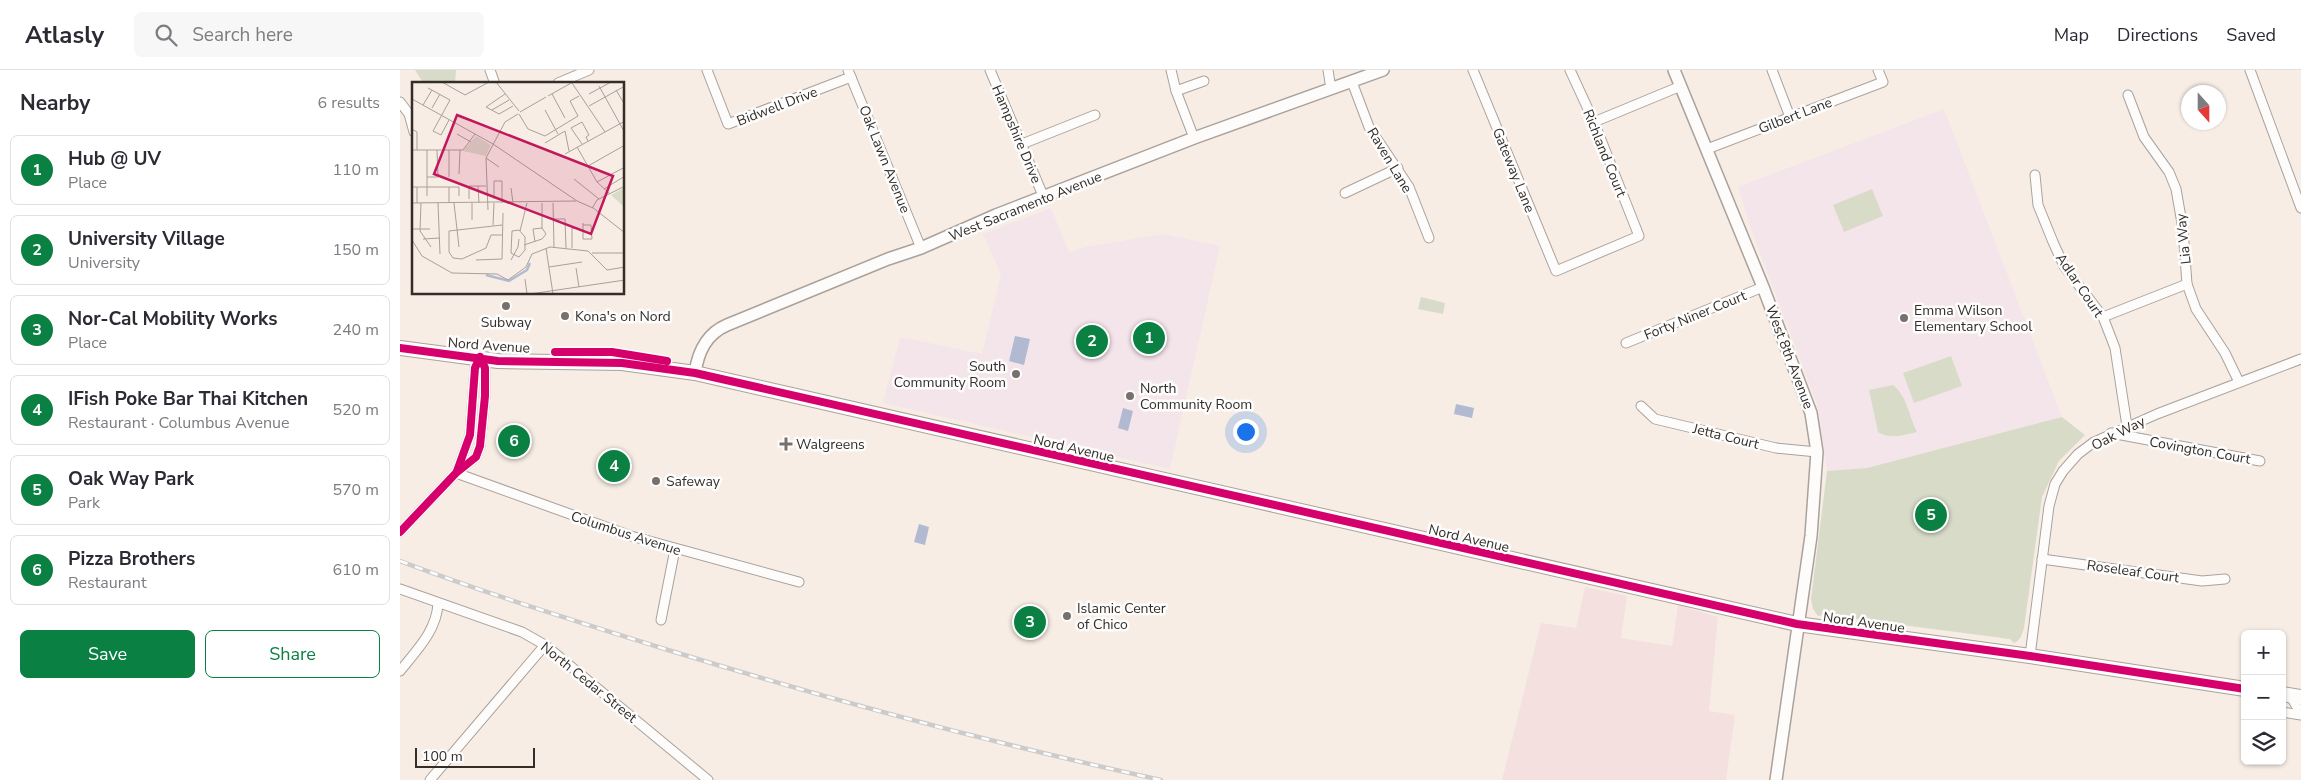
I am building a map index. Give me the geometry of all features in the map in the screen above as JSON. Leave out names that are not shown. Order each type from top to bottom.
[{"type":"main road","name":"Nord Avenue","points":[[400,348],[480,357],[499,353],[612,352],[680,364],[695,373],[1797,624],[2030,656],[2241,688]]},
{"type":"street","points":[[490,70],[494,82]]},
{"type":"street","points":[[560,82],[589,70]]},
{"type":"street","name":"Bidwell Drive","points":[[707,70],[728,124],[850,74]]},
{"type":"street","name":"Hampshire Drive","points":[[990,70],[1044,198]]},
{"type":"street","points":[[1171,70],[1176,91],[1194,138]]},
{"type":"street","points":[[1328,70],[1331,89]]},
{"type":"street","name":"West Sacramento Avenue","points":[[695,373],[697,358],[705,342],[716,330],[888,259],[921,248],[996,215],[1044,198],[1194,138],[1383,70]]},
{"type":"street","name":"Gateway Lane","points":[[1473,70],[1556,271],[1639,236]]},
{"type":"street","name":"Richland Court","points":[[1570,70],[1594,122],[1639,236]]},
{"type":"street","name":"West 8th Avenue","points":[[1674,70],[1763,287],[1811,413],[1816,452],[1811,536],[1776,780]]},
{"type":"street","points":[[1772,70],[1790,117]]},
{"type":"street","name":"Gilbert Lane","points":[[1707,148],[1883,82],[1878,70]]},
{"type":"street","points":[[2250,70],[2301,208]]},
{"type":"street","name":"Oak Lawn Avenue","points":[[850,74],[921,248]]},
{"type":"street","points":[[1176,91],[1204,81]]},
{"type":"street","name":"Raven Lane","points":[[1352,82],[1369,127],[1398,168],[1409,188],[1429,238]]},
{"type":"street","points":[[1594,122],[1681,86]]},
{"type":"street","name":"Lia Way","points":[[2128,95],[2144,138],[2169,172],[2176,188],[2183,229],[2188,284],[2196,309],[2226,353],[2239,382]]},
{"type":"street","points":[[400,102],[409,114],[412,125]]},
{"type":"street","points":[[1022,144],[1095,115]]},
{"type":"street","points":[[1345,193],[1398,168]]},
{"type":"street","name":"Adlar Court","points":[[2035,175],[2038,205],[2064,266],[2103,317],[2115,348],[2126,426]]},
{"type":"street","points":[[2103,317],[2188,284]]},
{"type":"street","name":"Forty Niner Court","points":[[1626,343],[1763,287]]},
{"type":"street","points":[[400,532],[456,473],[476,457],[480,446],[484,410],[485,368],[480,357]]},
{"type":"street","name":"Oak Way","points":[[2030,656],[2049,506],[2055,484],[2078,454],[2111,433],[2126,426],[2301,360]]},
{"type":"street","name":"Jetta Court","points":[[1641,406],[1655,419],[1776,448],[1816,452]]},
{"type":"street","name":"Covington Court","points":[[2111,433],[2260,461]]},
{"type":"street","name":"Columbus Avenue","points":[[456,473],[631,536],[799,582]]},
{"type":"street","points":[[661,620],[675,549]]},
{"type":"street","name":"Roseleaf Court","points":[[2042,559],[2202,581],[2225,580]]},
{"type":"street","name":"North Cedar Street","points":[[400,589],[522,632],[545,645],[707,779]]},
{"type":"street","points":[[400,671],[427,638],[438,614],[438,602]]},
{"type":"street","points":[[430,780],[545,645]]},
{"type":"street","points":[[2291,696],[2301,715]]},
{"type":"street","points":[[2286,713],[2301,715]]},
{"type":"shaded area","name":"Emma Wilson Elementary School","points":[[1944,109],[2062,417],[1867,468],[1827,471],[1817,404],[1752,232],[1738,187]]},
{"type":"shaded area","points":[[1051,208],[1069,252],[1086,247],[1163,234],[1220,246],[1170,469],[883,403],[900,337],[982,354],[1001,275],[983,234]]},
{"type":"shaded area","points":[[1585,587],[1627,596],[1621,638],[1672,646],[1678,605],[1718,617],[1709,711],[1735,715],[1726,780],[1502,780],[1541,623],[1576,628]]},
{"type":"green space","points":[[415,70],[456,70],[455,82],[423,82]]},
{"type":"green space","points":[[1872,189],[1883,216],[1844,232],[1833,205]]},
{"type":"green space","points":[[1421,297],[1445,303],[1443,314],[1418,309]]},
{"type":"green space","points":[[1951,356],[1962,386],[1914,403],[1903,373]]},
{"type":"green space","points":[[1893,385],[1905,400],[1917,432],[1887,436],[1878,432],[1869,390]]},
{"type":"green space","points":[[2062,417],[2085,435],[2059,461],[2042,497],[2024,628],[2018,640],[2014,643],[2010,639],[1825,615],[1818,616],[1813,609],[1811,599],[1827,471],[1867,468]]},
{"type":"water","points":[[1015,336],[1030,339],[1024,365],[1009,361]]},
{"type":"water","points":[[1456,404],[1474,408],[1472,418],[1454,414]]},
{"type":"water","points":[[1123,408],[1133,411],[1128,431],[1118,428]]},
{"type":"water","points":[[919,524],[929,527],[925,545],[914,542]]},
{"type":"railway","points":[[400,561],[567,618],[790,686],[975,736],[1161,780]]},
{"type":"cycle path","points":[[400,348],[498,361],[622,363],[695,373],[1797,624],[2030,656],[2241,688]]},
{"type":"cycle path","points":[[555,352],[612,352],[667,361]]},
{"type":"cycle path","points":[[457,471],[470,435],[475,368],[480,357]]},
{"type":"cycle path","points":[[400,532],[456,473],[476,457],[480,446],[485,396],[485,368],[480,357]]},
{"type":"place","name":"Subway","points":[[506,306]]},
{"type":"place","name":"Kona's on Nord","points":[[565,316]]},
{"type":"place","name":"Emma Wilson Elementary School","points":[[1904,318]]},
{"type":"place","name":"Hub @ UV","points":[[1149,338]]},
{"type":"place","name":"University Village","points":[[1092,341]]},
{"type":"place","name":"South Community Room","points":[[1016,374]]},
{"type":"place","name":"North Community Room","points":[[1130,396]]},
{"type":"place","name":"Pizza Brothers","points":[[514,441]]},
{"type":"place","name":"Walgreens","points":[[786,444]]},
{"type":"place","name":"IFish Poke Bar Thai Kitchen","points":[[614,466]]},
{"type":"place","name":"Safeway","points":[[656,481]]},
{"type":"place","name":"Oak Way Park","points":[[1931,515]]},
{"type":"place","name":"Islamic Center of Chico","points":[[1067,616]]},
{"type":"place","name":"Nor-Cal Mobility Works","points":[[1030,622]]}]
